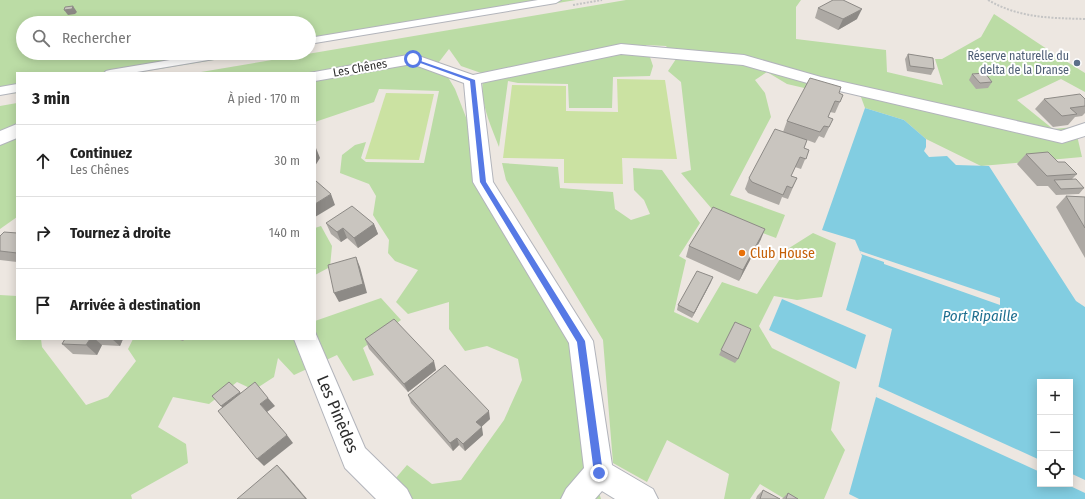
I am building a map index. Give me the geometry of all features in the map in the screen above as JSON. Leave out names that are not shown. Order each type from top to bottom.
[{"type":"street","points":[[576,499],[599,473],[581,341],[483,182],[472,80],[621,49],[744,60],[818,81],[1085,143]]},
{"type":"street","name":"Les Chênes","points":[[316,76],[413,59],[472,80]]},
{"type":"street","points":[[1062,137],[1085,130]]},
{"type":"street","points":[[0,139],[16,131]]},
{"type":"street","name":"Les Pinèdes","points":[[306,340],[355,458],[396,499]]},
{"type":"street","points":[[599,473],[643,499]]},
{"type":"lane","points":[[316,39],[556,0]]},
{"type":"lane","points":[[116,72],[189,60]]},
{"type":"lane","points":[[0,91],[16,88]]},
{"type":"path","points":[[988,0],[1002,9],[1024,16],[1085,19]]},
{"type":"green space","points":[[0,0],[576,0],[316,43],[316,16],[16,16],[16,60],[214,60],[141,72],[16,72],[16,93],[0,95]]},
{"type":"green space","points":[[626,0],[801,0],[796,7],[796,39],[886,50],[887,72],[943,85],[935,59],[942,59],[981,37],[994,14],[1085,73],[1085,92],[1061,79],[1017,100],[1053,129],[1075,127],[1082,157],[981,166],[926,139],[904,120],[865,108],[857,86],[838,80],[839,96],[787,84],[767,72],[755,80],[765,93],[771,117],[730,195],[785,215],[776,238],[718,216],[681,173],[691,170],[681,82],[668,71],[676,59],[666,46],[646,45],[653,66],[650,76],[613,77],[612,108],[569,108],[568,84],[518,83],[508,81],[499,147],[484,102],[484,74],[461,66],[449,49],[439,62],[455,89],[469,125],[480,185],[573,340],[589,462],[601,499],[390,499],[395,479],[407,465],[432,484],[461,480],[504,420],[522,380],[518,359],[487,346],[465,351],[449,329],[449,302],[408,314],[396,302],[418,270],[395,261],[388,253],[389,240],[373,215],[376,196],[369,184],[340,173],[342,155],[355,145],[366,142],[361,158],[366,162],[424,163],[439,91],[379,89],[374,102],[316,122],[316,72],[201,72],[272,60],[316,60],[316,53]]},
{"type":"green space","points":[[617,79],[665,80],[677,159],[622,158],[623,184],[564,183],[564,159],[503,158],[512,85],[566,86],[566,111],[618,112]]},
{"type":"green space","points":[[386,93],[434,94],[419,160],[365,159]]},
{"type":"green space","points":[[16,103],[16,218],[0,229],[0,106]]},
{"type":"green space","points":[[502,163],[558,167],[560,188],[613,192],[615,209],[631,220],[650,214],[644,200],[634,190],[633,168],[662,170],[700,223],[679,256],[686,260],[674,312],[698,323],[722,282],[757,294],[786,250],[813,233],[836,243],[822,297],[797,300],[774,296],[759,326],[772,348],[840,382],[831,430],[845,450],[824,499],[785,499],[760,484],[750,499],[724,499],[729,474],[667,440],[647,482],[613,463],[603,340],[506,180]]},
{"type":"green space","points":[[321,226],[332,246],[330,267],[316,274],[316,228]]},
{"type":"green space","points":[[0,295],[16,296],[16,340],[41,340],[42,347],[86,405],[108,397],[136,361],[128,349],[132,340],[316,340],[316,321],[381,298],[401,320],[363,348],[374,375],[353,381],[337,355],[294,375],[278,358],[274,377],[254,390],[237,382],[209,404],[173,397],[158,427],[186,444],[188,463],[131,495],[132,499],[0,499]]},
{"type":"water","name":"Port Ripaille","points":[[865,108],[904,120],[926,139],[926,147],[924,151],[929,157],[947,156],[956,165],[989,166],[1076,301],[1085,307],[1085,499],[859,499],[849,494],[876,397],[892,329],[846,310],[862,256],[855,240],[822,230]]},
{"type":"water","points":[[782,299],[866,335],[856,369],[769,330]]},
{"type":"pier","points":[[860,251],[1000,298],[1000,305],[884,264],[884,262],[861,254]]},
{"type":"pier","points":[[877,386],[1037,459],[1037,471],[876,397]]},
{"type":"pier","points":[[1073,474],[1085,480],[1085,493],[1072,487]]},
{"type":"building","points":[[833,0],[843,0],[862,9],[843,19],[818,8]]},
{"type":"building","points":[[73,6],[72,9],[64,10],[65,7]]},
{"type":"building","points":[[908,54],[933,58],[934,69],[910,66]]},
{"type":"building","points":[[985,73],[992,82],[980,83],[972,74]]},
{"type":"building","points":[[810,78],[841,87],[839,93],[843,95],[840,102],[835,101],[828,117],[833,119],[829,127],[824,126],[820,132],[787,121]]},
{"type":"building","points":[[1080,94],[1085,99],[1085,106],[1070,108],[1077,114],[1062,116],[1044,99]]},
{"type":"building","points":[[775,129],[807,140],[804,148],[809,150],[806,159],[800,157],[791,176],[797,178],[792,188],[787,186],[783,195],[752,182],[749,178]]},
{"type":"building","points":[[1048,152],[1058,162],[1065,162],[1077,174],[1047,176],[1026,154]]},
{"type":"building","points":[[1076,179],[1084,188],[1061,189],[1054,180]]},
{"type":"building","points":[[316,181],[331,194],[316,203]]},
{"type":"building","points":[[1066,196],[1085,197],[1085,228]]},
{"type":"building","points":[[352,206],[374,224],[354,238],[343,228],[337,232],[326,223]]},
{"type":"building","points":[[713,207],[765,229],[743,270],[689,246]]},
{"type":"building","points":[[4,232],[16,233],[16,253],[0,251],[0,236]]},
{"type":"building","points":[[356,257],[363,284],[334,293],[328,265]]},
{"type":"building","points":[[697,271],[713,277],[694,313],[678,305]]},
{"type":"building","points":[[394,319],[434,361],[404,384],[365,339]]},
{"type":"building","points":[[735,322],[751,329],[738,359],[721,350]]},
{"type":"building","points":[[64,340],[89,340],[86,345],[62,344]]},
{"type":"building","points":[[445,365],[489,411],[476,422],[482,427],[463,444],[457,438],[450,443],[408,395]]},
{"type":"building","points":[[229,382],[240,392],[221,406],[212,396]]},
{"type":"building","points":[[255,382],[268,398],[260,404],[287,435],[257,459],[218,411]]},
{"type":"building","points":[[277,465],[306,499],[237,499]]},
{"type":"building","points":[[763,490],[780,499],[760,499]]},
{"type":"building","points":[[788,493],[798,499],[786,499]]},
{"type":"place","name":"Réserve naturelle du delta de la Dranse","points":[[1077,63]]},
{"type":"place","name":"Club House","points":[[742,253]]},
{"type":"route","points":[[413,59],[472,80],[483,182],[581,341],[599,473]]}]
